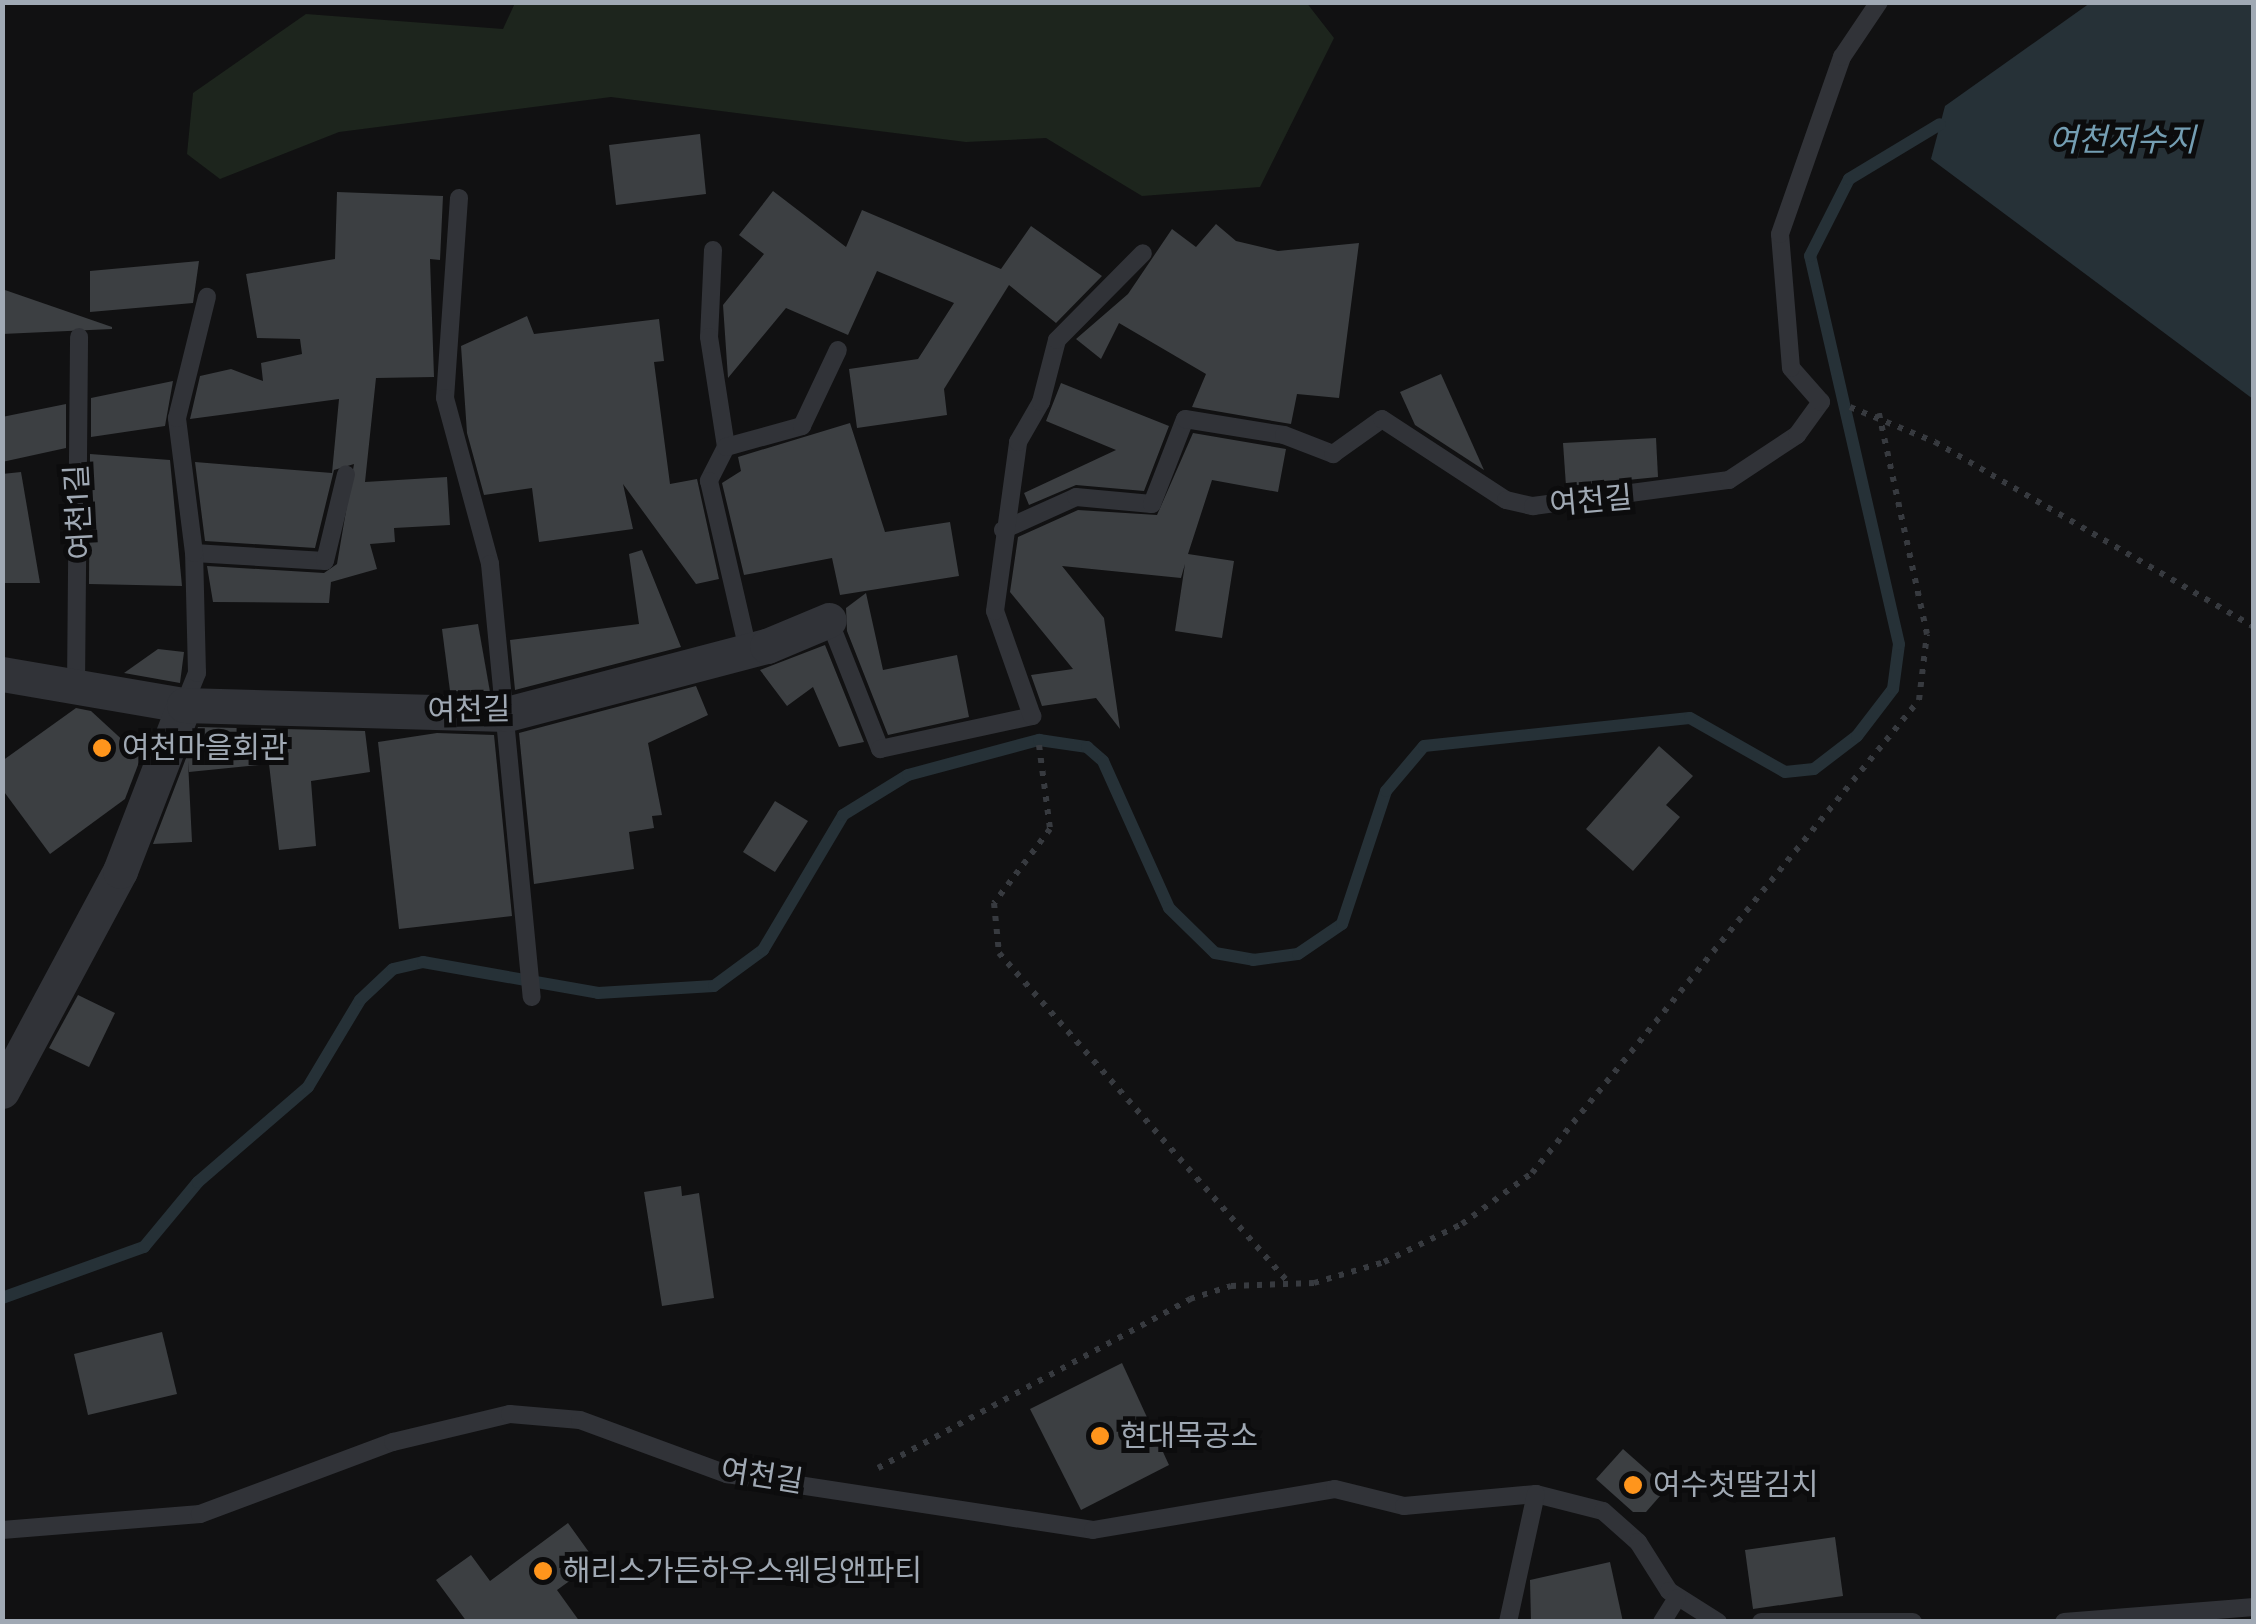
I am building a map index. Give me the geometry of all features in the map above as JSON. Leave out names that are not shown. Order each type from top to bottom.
[{"type":"street","name":"여천길","points":[[184,706],[507,714],[748,650],[829,620]]},
{"type":"street","points":[[2,674],[184,706],[120,871],[2,1091]]},
{"type":"lane","name":"여천길","points":[[1003,530],[1076,497],[1152,504],[1185,419],[1272,432],[1333,454],[1382,419],[1506,500],[1534,506],[1730,480],[1797,435],[1821,402],[1790,368],[1780,234],[1842,57],[1879,2]]},
{"type":"lane","points":[[459,198],[446,398],[490,564],[532,997]]},
{"type":"lane","points":[[713,250],[710,337],[726,447],[709,480],[748,650]]},
{"type":"lane","points":[[829,620],[880,749],[1032,716],[995,611],[1018,442],[1041,402],[1057,340],[1143,253]]},
{"type":"lane","points":[[184,706],[196,673],[194,553],[177,418],[207,297]]},
{"type":"lane","name":"여천1길","points":[[76,687],[79,337]]},
{"type":"lane","points":[[726,447],[802,426],[838,350]]},
{"type":"lane","points":[[194,553],[325,561],[346,474]]},
{"type":"lane","name":"여천길","points":[[2,1530],[200,1514],[393,1442],[510,1414],[580,1420],[728,1474],[848,1488],[1094,1530],[1336,1488],[1404,1506],[1536,1494],[1579,1502],[1622,1526],[1677,1598],[1718,1622]]},
{"type":"lane","points":[[1508,1622],[1536,1494]]},
{"type":"lane","points":[[1662,1622],[1677,1598]]},
{"type":"lane","points":[[2064,1622],[2254,1607]]},
{"type":"lane","points":[[1760,1622],[1912,1622]]},
{"type":"path","points":[[848,1488],[922,1438],[1190,1298],[1290,1284],[1384,1262],[1516,1189],[1796,842],[1907,722],[1926,678],[1927,634],[1880,413],[2254,627]]},
{"type":"path","points":[[1046,777],[1047,842],[994,903],[999,954],[1290,1284]]},
{"type":"shaded area","points":[[1306,2],[1334,38],[1260,187],[1142,196],[1046,138],[966,142],[611,97],[339,132],[220,179],[187,154],[193,93],[306,14],[503,29],[515,3]]},
{"type":"water","name":"여천저수지","points":[[2090,3],[2253,3],[2253,399],[1931,159],[1945,106]]},
{"type":"building","points":[[700,134],[706,194],[616,205],[609,145]]},
{"type":"building","points":[[773,191],[846,247],[862,210],[1001,269],[1031,226],[1102,276],[1056,323],[1009,285],[944,389],[947,415],[857,428],[849,369],[918,359],[954,303],[877,271],[848,335],[786,308],[728,378],[723,305],[764,254],[739,235]]},
{"type":"building","points":[[337,192],[443,196],[440,260],[430,259],[434,377],[376,378],[365,482],[447,477],[450,525],[394,528],[395,542],[370,544],[377,569],[331,582],[329,603],[213,602],[207,566],[324,573],[337,564],[354,464],[334,470],[315,548],[205,541],[195,462],[332,473],[339,399],[190,419],[200,376],[231,369],[263,381],[261,363],[302,354],[300,339],[257,338],[246,274],[335,259]]},
{"type":"building","points":[[1216,224],[1236,241],[1278,251],[1359,243],[1339,398],[1297,394],[1291,424],[1192,407],[1206,374],[1119,323],[1101,359],[1076,339],[1128,294],[1172,229],[1196,247]]},
{"type":"building","points":[[199,261],[193,303],[90,312],[90,271]]},
{"type":"building","points":[[2,289],[112,327],[112,329],[2,334]]},
{"type":"building","points":[[527,316],[534,334],[659,319],[664,361],[654,362],[670,484],[697,479],[719,579],[696,584],[623,484],[633,529],[539,542],[532,488],[484,495],[467,433],[461,346]]},
{"type":"building","points":[[1441,374],[1484,470],[1415,425],[1400,392]]},
{"type":"building","points":[[173,381],[165,426],[91,437],[91,398]]},
{"type":"building","points":[[1061,383],[1169,426],[1144,491],[1076,485],[1029,505],[1024,493],[1116,450],[1046,421]]},
{"type":"building","points":[[66,404],[66,448],[2,462],[2,417]]},
{"type":"building","points":[[850,423],[885,532],[950,522],[959,576],[840,595],[832,558],[744,575],[722,483],[741,471],[738,457]]},
{"type":"building","points":[[1193,433],[1286,449],[1278,492],[1212,480],[1188,554],[1234,561],[1222,638],[1175,631],[1185,564],[1181,578],[1062,566],[1104,618],[1120,729],[1096,698],[1042,706],[1031,675],[1073,669],[1010,592],[1018,537],[1078,510],[1157,515]]},
{"type":"building","points":[[1656,438],[1658,477],[1566,486],[1563,443]]},
{"type":"building","points":[[90,454],[170,460],[182,586],[89,584]]},
{"type":"building","points":[[21,472],[40,583],[2,583],[2,474]]},
{"type":"building","points":[[642,550],[681,647],[515,690],[510,640],[639,624],[629,554]]},
{"type":"building","points":[[866,593],[883,670],[957,655],[969,717],[888,735],[847,631],[846,608]]},
{"type":"building","points":[[478,624],[490,692],[450,691],[442,629]]},
{"type":"building","points":[[825,645],[864,742],[839,747],[813,687],[787,706],[760,670]]},
{"type":"building","points":[[158,649],[184,652],[180,683],[124,673]]},
{"type":"building","points":[[696,686],[708,715],[648,743],[662,815],[652,816],[654,828],[629,832],[634,869],[534,884],[519,733]]},
{"type":"building","points":[[76,708],[91,711],[141,757],[125,799],[50,854],[2,789],[2,761]]},
{"type":"building","points":[[198,727],[365,731],[370,772],[311,781],[316,846],[279,850],[269,764],[189,772],[188,761],[192,842],[153,844]]},
{"type":"building","points":[[437,733],[494,735],[512,916],[399,929],[378,742]]},
{"type":"building","points":[[1659,746],[1693,776],[1666,805],[1680,817],[1633,871],[1586,829]]},
{"type":"building","points":[[775,801],[808,821],[775,872],[743,852]]},
{"type":"building","points":[[78,995],[115,1013],[89,1067],[49,1048]]},
{"type":"building","points":[[681,1186],[682,1196],[699,1193],[714,1298],[662,1306],[644,1192]]},
{"type":"building","points":[[162,1332],[177,1394],[88,1415],[74,1354]]},
{"type":"building","name":"현대목공소","points":[[1122,1363],[1169,1465],[1081,1510],[1030,1409]]},
{"type":"building","points":[[1623,1449],[1667,1488],[1646,1512],[1633,1512],[1596,1479]]},
{"type":"building","name":"해리스가든하우스웨딩앤파티","points":[[568,1523],[596,1562],[557,1590],[580,1622],[467,1622],[436,1580],[471,1555],[490,1581]]},
{"type":"building","points":[[1835,1537],[1843,1596],[1753,1609],[1745,1550]]},
{"type":"building","points":[[1610,1562],[1623,1622],[1531,1622],[1530,1580]]},
{"type":"waterway","points":[[2,1298],[144,1247],[198,1182],[308,1087],[360,1000],[393,969],[423,962],[598,993],[714,986],[763,950],[843,815],[908,775],[1039,740],[1087,747],[1103,761],[1169,908],[1215,953],[1253,960],[1298,954],[1342,924],[1386,791],[1424,746],[1690,718],[1785,772],[1814,769],[1857,736],[1893,689],[1899,644],[1810,256],[1849,179],[1940,124]]},
{"type":"place","name":"여천마을회관","points":[[102,748]]},
{"type":"place","name":"현대목공소","points":[[1100,1436]]},
{"type":"place","name":"여수첫딸김치","points":[[1633,1485]]},
{"type":"place","name":"해리스가든하우스웨딩앤파티","points":[[543,1571]]}]
